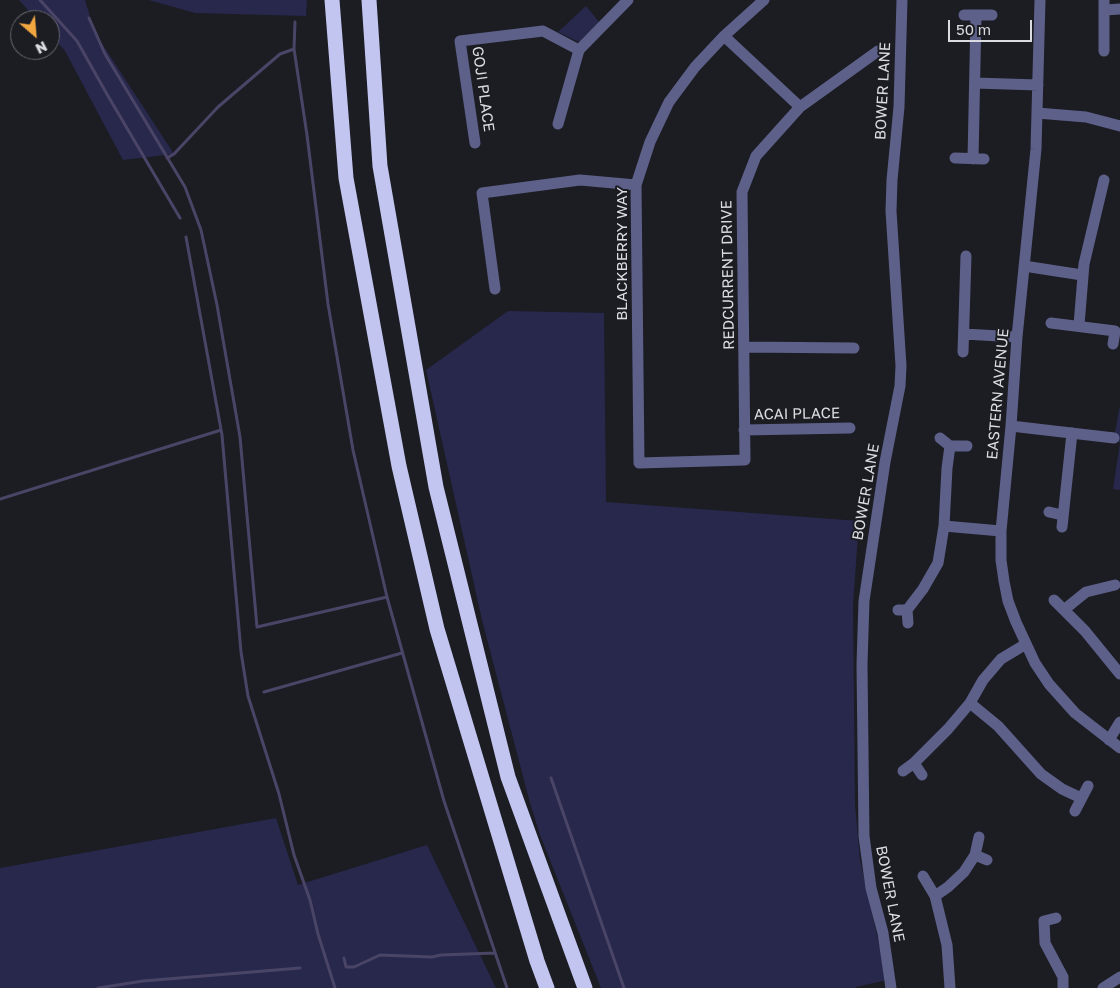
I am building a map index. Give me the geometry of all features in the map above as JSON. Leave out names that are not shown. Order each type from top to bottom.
[{"type":"highway","points":[[332,0],[346,178],[399,466],[437,629],[537,961],[547,988]]},
{"type":"highway","points":[[369,0],[380,166],[436,487],[508,777],[585,988]]},
{"type":"street","points":[[558,124],[579,50],[628,0]]},
{"type":"street","name":"BLACKBERRY WAY","points":[[639,463],[636,185],[650,142],[668,102],[695,67],[724,36],[764,0]]},
{"type":"street","name":"BOWER LANE","points":[[891,988],[882,933],[870,881],[864,836],[862,664],[864,601],[885,462],[900,386],[901,366],[891,211],[901,79],[902,0]]},
{"type":"street","name":"EASTERN AVENUE","points":[[1040,0],[1036,149],[1017,337],[1001,531],[1004,581],[1013,615],[1035,663],[1062,700],[1075,713],[1120,748]]},
{"type":"street","points":[[1104,51],[1104,5],[1120,9]]},
{"type":"street","points":[[955,158],[979,159],[970,15],[992,15]]},
{"type":"street","name":"GOJI PLACE","points":[[476,143],[460,41],[542,31],[579,50]]},
{"type":"street","points":[[724,36],[800,107]]},
{"type":"street","name":"REDCURRENT DRIVE","points":[[639,463],[745,460],[742,192],[756,156],[800,107],[878,51]]},
{"type":"street","points":[[975,83],[1038,85]]},
{"type":"street","points":[[1037,113],[1086,117],[1120,126]]},
{"type":"street","points":[[495,289],[482,193],[580,180],[636,185]]},
{"type":"street","points":[[1079,325],[1082,275],[1104,180]]},
{"type":"street","points":[[963,352],[966,256]]},
{"type":"street","points":[[1024,266],[1082,275]]},
{"type":"street","points":[[1050,323],[1079,325],[1115,331],[1113,344]]},
{"type":"street","points":[[964,334],[1017,337]]},
{"type":"street","points":[[744,347],[854,348]]},
{"type":"street","points":[[1011,426],[1114,438]]},
{"type":"street","name":"ACAI PLACE","points":[[744,430],[850,428]]},
{"type":"street","points":[[1062,527],[1072,433]]},
{"type":"street","points":[[940,438],[950,446],[967,446]]},
{"type":"street","points":[[908,623],[903,610],[923,589],[938,563],[944,526],[950,446]]},
{"type":"street","points":[[1049,512],[1062,514]]},
{"type":"street","points":[[944,526],[1001,531]]},
{"type":"street","points":[[1065,609],[1086,592],[1100,594],[1114,585]]},
{"type":"street","points":[[1054,600],[1065,609],[1120,674]]},
{"type":"street","points":[[904,771],[948,729],[970,703],[983,680],[1001,659],[1026,644]]},
{"type":"street","points":[[970,703],[998,726],[1041,774],[1062,789],[1081,798]]},
{"type":"street","points":[[1109,740],[1120,722]]},
{"type":"street","points":[[914,763],[922,775]]},
{"type":"street","points":[[1075,811],[1088,786]]},
{"type":"street","points":[[935,896],[964,872],[975,855],[979,837]]},
{"type":"street","points":[[975,855],[987,860]]},
{"type":"street","points":[[922,876],[935,896],[947,945],[950,988]]},
{"type":"street","points":[[1056,918],[1040,918],[1045,944],[1063,977],[1063,988]]},
{"type":"street","points":[[1103,988],[1120,977]]},
{"type":"shaded area","points":[[19,0],[85,0],[95,33],[174,154],[123,160],[65,51],[60,45],[60,10],[28,10]]},
{"type":"shaded area","points":[[149,0],[307,0],[306,16],[195,13]]},
{"type":"shaded area","points":[[586,6],[600,23],[579,42],[558,32]]},
{"type":"shaded area","points":[[508,311],[604,313],[606,502],[859,521],[853,605],[855,804],[860,860],[887,980],[856,988],[601,988],[540,835],[530,803],[482,620],[426,370]]},
{"type":"shaded area","points":[[1120,405],[1120,443],[1114,438]]},
{"type":"shaded area","points":[[1120,443],[1120,490],[1113,489]]},
{"type":"shaded area","points":[[276,818],[298,885],[427,845],[496,988],[0,988],[0,868]]},
{"type":"waterway","points":[[40,0],[77,41],[180,218]]},
{"type":"waterway","points":[[89,18],[105,54],[185,187],[201,230],[217,305],[240,437],[257,627],[387,597]]},
{"type":"waterway","points":[[295,22],[294,49],[307,135],[328,304],[353,450],[387,597],[444,801],[507,988]]},
{"type":"waterway","points":[[167,158],[174,154],[218,107],[280,54],[294,49]]},
{"type":"waterway","points":[[186,237],[222,435],[241,652],[248,696],[279,794],[294,855],[310,900],[318,934],[335,988]]},
{"type":"waterway","points":[[0,499],[221,430]]},
{"type":"waterway","points":[[264,692],[402,653]]},
{"type":"waterway","points":[[551,778],[624,988]]},
{"type":"waterway","points":[[344,958],[346,967],[354,967],[380,955],[432,957],[495,953]]},
{"type":"waterway","points":[[98,988],[143,981],[300,968]]}]
